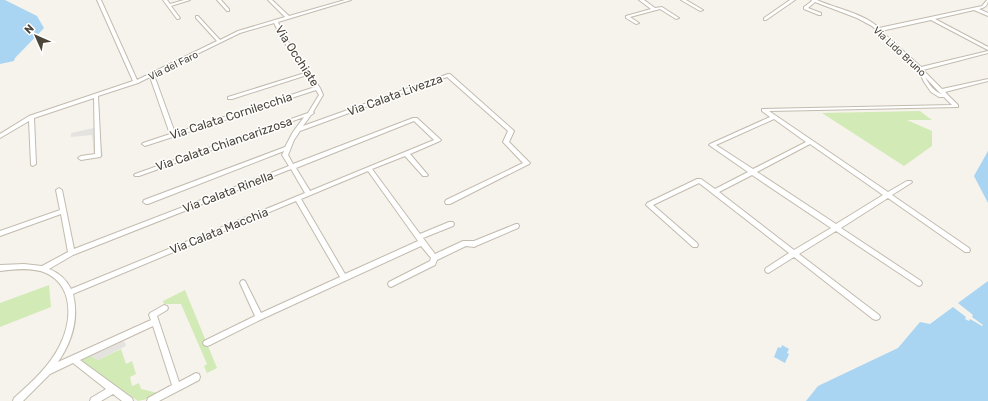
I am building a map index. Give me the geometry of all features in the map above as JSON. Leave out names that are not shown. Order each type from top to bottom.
[{"type":"street","points":[[100,0],[136,82]]},
{"type":"street","points":[[166,0],[178,18]]},
{"type":"street","points":[[169,5],[188,0]]},
{"type":"street","points":[[219,0],[228,10]]},
{"type":"street","points":[[270,0],[288,18]]},
{"type":"street","name":"Via del Faro","points":[[0,136],[31,117],[136,82],[239,32],[349,0]]},
{"type":"street","points":[[641,0],[655,10]]},
{"type":"street","points":[[683,0],[701,10]]},
{"type":"street","points":[[765,19],[793,0]]},
{"type":"street","points":[[814,0],[805,8],[820,14]]},
{"type":"street","name":"Via Lido Bruno","points":[[774,117],[764,110],[956,106],[920,69],[872,25],[858,17],[814,0]]},
{"type":"street","points":[[878,30],[983,7],[988,1]]},
{"type":"street","points":[[637,22],[627,17],[661,8],[677,18]]},
{"type":"street","points":[[975,9],[988,15]]},
{"type":"street","points":[[197,17],[220,42]]},
{"type":"street","points":[[932,18],[988,49]]},
{"type":"street","name":"Via Occhiate","points":[[275,21],[283,37],[318,88],[321,95],[311,114],[287,148]]},
{"type":"street","points":[[945,95],[941,96],[933,91],[925,81],[920,69],[988,52]]},
{"type":"street","points":[[230,98],[307,74]]},
{"type":"street","points":[[152,75],[172,133]]},
{"type":"street","name":"Via Calata Livezza","points":[[300,129],[448,75],[511,131],[506,142],[527,163],[448,202]]},
{"type":"street","points":[[941,91],[988,80]]},
{"type":"street","name":"Via Calata Cornilecchia","points":[[145,144],[318,88]]},
{"type":"street","points":[[81,158],[98,156],[96,96]]},
{"type":"street","name":"Via Calata Chiancarizzosa","points":[[137,175],[311,114]]},
{"type":"street","points":[[31,117],[33,164]]},
{"type":"street","points":[[919,283],[712,145],[774,117],[967,250]]},
{"type":"street","name":"Via Calata Macchia","points":[[69,293],[438,140],[415,118]]},
{"type":"street","name":"Via Calata Rinella","points":[[43,269],[71,253],[415,118]]},
{"type":"street","points":[[714,192],[810,142]]},
{"type":"street","points":[[287,148],[285,155],[309,194]]},
{"type":"street","points":[[146,202],[287,148]]},
{"type":"street","points":[[406,153],[425,175]]},
{"type":"street","points":[[369,169],[434,258]]},
{"type":"street","points":[[695,245],[649,205],[699,180],[876,317]]},
{"type":"street","points":[[768,270],[908,182]]},
{"type":"street","points":[[59,190],[71,253]]},
{"type":"street","points":[[298,199],[344,278]]},
{"type":"street","points":[[0,234],[63,211]]},
{"type":"street","points":[[207,343],[259,317],[344,278],[451,224]]},
{"type":"street","points":[[391,284],[433,263],[434,258],[465,243],[474,244],[516,226]]},
{"type":"street","points":[[0,268],[20,266],[43,269],[52,273],[60,280],[69,293],[72,308],[70,331],[62,349],[46,371],[17,401]]},
{"type":"street","points":[[243,283],[259,317]]},
{"type":"street","points":[[164,308],[153,315],[154,322],[178,387]]},
{"type":"street","points":[[46,371],[154,322]]},
{"type":"street","points":[[73,359],[129,401]]},
{"type":"street","points":[[151,401],[196,377]]},
{"type":"street","points":[[94,401],[113,389]]},
{"type":"green space","points":[[920,111],[932,120],[907,120],[932,131],[932,146],[904,166],[822,113]]},
{"type":"green space","points":[[49,285],[51,307],[0,327],[0,303]]},
{"type":"green space","points":[[185,290],[217,368],[207,373],[204,366],[207,364],[181,304],[164,304],[163,301]]},
{"type":"green space","points":[[121,349],[126,364],[132,361],[136,374],[130,377],[132,386],[139,383],[141,389],[158,393],[147,399],[138,401],[80,361],[91,356],[98,360]]},
{"type":"shaded area","points":[[98,127],[103,156],[79,160],[79,157],[94,155],[92,135],[71,137],[71,133]]},
{"type":"shaded area","points":[[124,341],[126,346],[98,360],[91,356]]},
{"type":"water","points":[[0,0],[5,0],[37,16],[44,28],[15,58],[14,61],[0,64]]},
{"type":"water","points":[[988,151],[988,203],[974,176]]},
{"type":"water","points":[[988,281],[988,401],[806,401],[818,386],[898,348],[920,322],[930,324],[953,307],[966,317],[965,319],[969,321],[970,319],[982,326],[983,325],[972,317],[973,315],[958,303]]},
{"type":"water","points":[[782,345],[789,349],[787,353],[789,354],[785,363],[774,357],[778,347],[781,348]]}]
